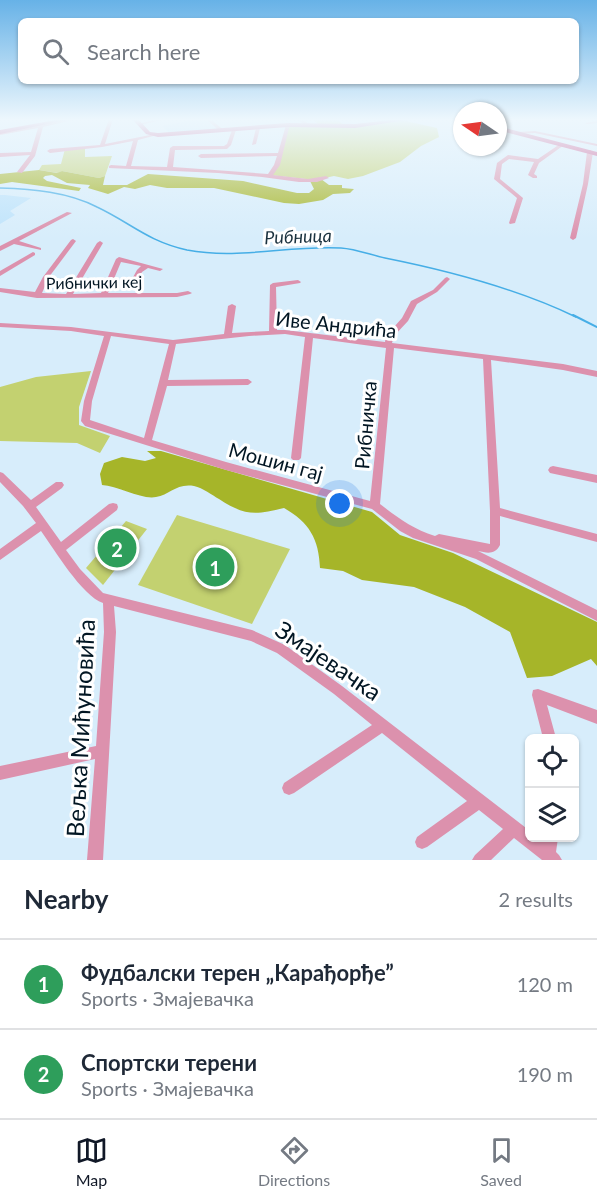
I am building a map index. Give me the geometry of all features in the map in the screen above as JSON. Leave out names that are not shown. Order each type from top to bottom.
[{"type":"street","points":[[20,172],[29,159]]},
{"type":"street","points":[[128,167],[130,159]]},
{"type":"street","points":[[170,167],[171,159]]},
{"type":"street","points":[[270,175],[275,170],[278,159]]},
{"type":"street","points":[[505,159],[498,167],[497,178],[520,198],[518,212],[512,223]]},
{"type":"street","points":[[530,159],[537,161]]},
{"type":"street","points":[[535,177],[531,175],[540,159]]},
{"type":"street","points":[[573,238],[580,198],[592,159]]},
{"type":"street","points":[[111,167],[170,167],[270,175],[300,181],[326,178]]},
{"type":"street","points":[[0,249],[69,213]]},
{"type":"street","points":[[37,296],[46,277],[73,241]]},
{"type":"street","points":[[0,274],[36,251],[14,242]]},
{"type":"street","points":[[68,296],[100,243]]},
{"type":"street","points":[[103,296],[119,259],[129,260],[144,267],[160,269]]},
{"type":"street","points":[[134,281],[144,267]]},
{"type":"street","name":"Рибничка","points":[[375,506],[390,336],[405,319],[414,303],[435,291],[447,279]]},
{"type":"street","points":[[273,332],[273,285],[298,282]]},
{"type":"street","name":"Рибнички кеј","points":[[0,290],[37,296],[188,293]]},
{"type":"street","points":[[228,336],[232,306]]},
{"type":"street","name":"Иве Андрића","points":[[0,325],[173,342],[273,332],[487,357],[597,374]]},
{"type":"street","name":"Мошин гај","points":[[108,334],[88,402],[85,421],[88,424],[226,466],[375,506],[417,535],[480,556],[597,616]]},
{"type":"street","points":[[296,458],[309,335]]},
{"type":"street","points":[[147,441],[173,342]]},
{"type":"street","points":[[417,535],[492,548],[495,545],[487,357]]},
{"type":"street","points":[[163,383],[248,382]]},
{"type":"street","points":[[553,470],[597,479]]},
{"type":"street","name":"Змајевачка","points":[[0,476],[29,507],[76,572],[100,597],[252,636],[271,645],[338,690],[551,858]]},
{"type":"street","points":[[29,507],[60,485]]},
{"type":"street","points":[[59,549],[113,507]]},
{"type":"street","points":[[495,511],[597,538]]},
{"type":"street","points":[[0,555],[41,525]]},
{"type":"street","name":"Вељка Мићуновића","points":[[95,860],[110,632],[108,599]]},
{"type":"street","points":[[548,734],[538,695],[597,717]]},
{"type":"street","name":"Змајевачка","points":[[289,788],[383,725]]},
{"type":"street","points":[[0,773],[102,751]]},
{"type":"street","points":[[422,842],[478,801]]},
{"type":"street","points":[[480,860],[513,829]]},
{"type":"street","points":[[551,842],[551,858]]},
{"type":"shaded area","points":[[0,195],[31,198],[10,211],[15,215],[0,224]]},
{"type":"green space","points":[[62,159],[111,159],[105,176],[99,178],[62,171],[58,173],[39,170],[42,165],[61,164]]},
{"type":"green space","points":[[278,159],[404,159],[363,176],[348,179],[334,176],[315,180],[270,175],[274,172]]},
{"type":"green space","points":[[39,170],[57,173],[62,171],[99,178],[105,176],[103,185],[127,185],[148,174],[243,181],[297,193],[309,193],[314,189],[310,181],[321,179],[329,185],[342,185],[342,188],[354,189],[350,193],[333,194],[323,200],[299,204],[214,188],[167,188],[150,185],[135,189],[124,187],[108,194],[88,188],[90,185],[67,183],[52,175],[43,178],[47,181],[81,188],[79,191],[12,182],[0,184],[0,174]]},
{"type":"green space","points":[[91,371],[79,407],[79,425],[110,436],[100,453],[77,443],[0,441],[0,387],[36,377]]},
{"type":"green space","points":[[147,451],[161,451],[372,512],[400,535],[453,553],[597,622],[597,666],[591,659],[552,676],[527,678],[510,632],[465,607],[414,587],[362,580],[343,571],[320,568],[315,540],[311,532],[300,519],[284,508],[258,513],[243,511],[194,486],[182,486],[161,496],[150,497],[102,485],[100,474],[104,463],[122,457],[145,461],[156,458]]},
{"type":"green space","points":[[177,515],[290,549],[252,624],[138,585]]},
{"type":"green space","points":[[126,521],[147,529],[103,585],[86,568]]},
{"type":"waterway","name":"Рибница","points":[[0,188],[38,190],[74,198],[109,213],[161,242],[187,250],[206,253],[245,253],[302,248],[347,249],[434,269],[506,289],[576,317]]},
{"type":"waterway","name":"Рибница","points":[[573,315],[597,327]]},
{"type":"place","name":"Спортски терени","points":[[117,548]]},
{"type":"place","name":"Фудбалски терен „Карађорђе”","points":[[215,567]]}]
